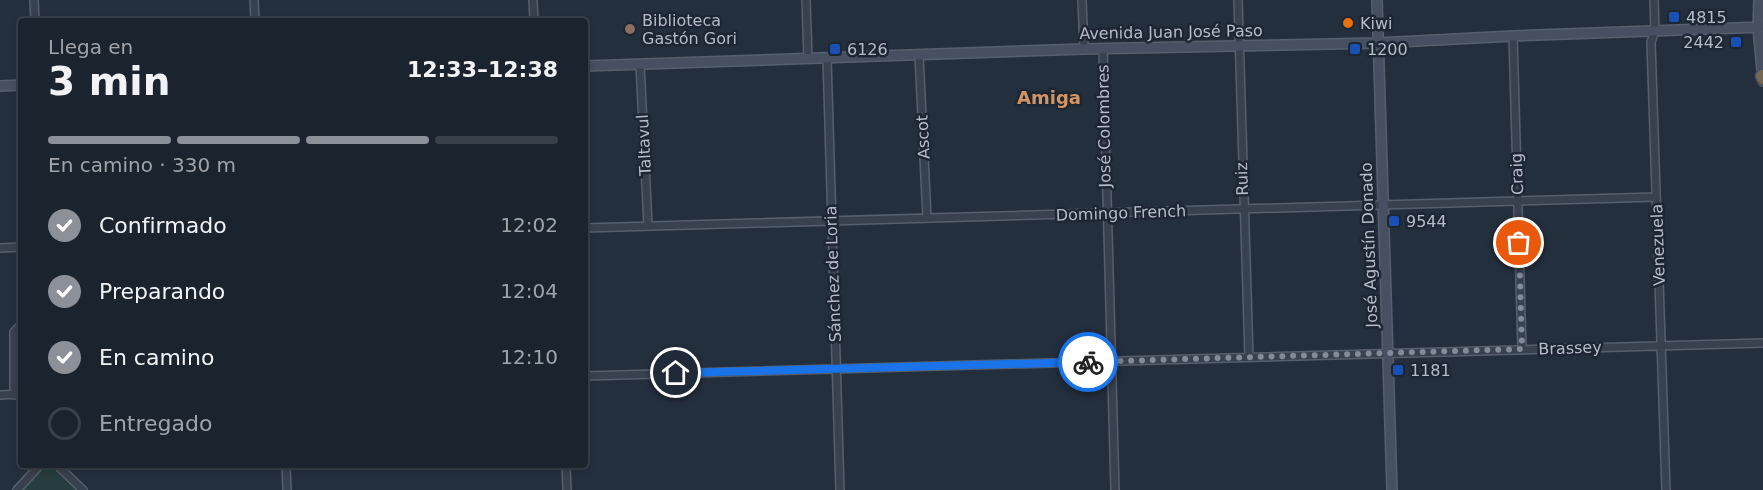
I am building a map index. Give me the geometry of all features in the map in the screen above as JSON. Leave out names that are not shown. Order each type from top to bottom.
[{"type":"main road","name":"José Agustín Donado","points":[[1377,0],[1392,490]]},
{"type":"main road","points":[[1759,0],[1763,78]]},
{"type":"main road","name":"Avenida Juan José Paso","points":[[588,66],[1084,49],[1378,43],[1761,28]]},
{"type":"main road","points":[[0,86],[18,85]]},
{"type":"street","points":[[34,0],[35,18]]},
{"type":"street","points":[[254,0],[255,18]]},
{"type":"street","points":[[533,0],[534,18]]},
{"type":"street","points":[[806,0],[808,58]]},
{"type":"street","name":"José Colombres","points":[[1082,0],[1084,49]]},
{"type":"street","name":"Ruiz","points":[[1238,0],[1249,357]]},
{"type":"street","name":"Venezuela","points":[[1654,0],[1654,31],[1651,42],[1666,490]]},
{"type":"street","name":"Craig","points":[[1513,36],[1522,349]]},
{"type":"street","name":"José Colombres","points":[[1103,49],[1115,490]]},
{"type":"street","name":"Ascot","points":[[920,55],[927,218]]},
{"type":"street","name":"Sánchez de Loria","points":[[826,58],[840,490]]},
{"type":"street","name":"Taltavul","points":[[640,64],[648,226]]},
{"type":"street","name":"Domingo French","points":[[588,228],[1656,197]]},
{"type":"street","points":[[0,248],[18,247]]},
{"type":"street","points":[[0,395],[17,394],[14,332],[18,328]]},
{"type":"street","name":"Brassey","points":[[588,376],[1763,342]]},
{"type":"street","points":[[16,490],[36,468]]},
{"type":"street","points":[[60,468],[83,490]]},
{"type":"street","points":[[286,468],[287,490]]},
{"type":"street","points":[[566,468],[567,490]]},
{"type":"green space","points":[[37,468],[60,468],[83,490],[17,490]]},
{"type":"way so far","points":[[1088,362],[1522,349],[1519,243]]},
{"type":"place","name":"4815","points":[[1674,17]]},
{"type":"place","name":"Kiwi","points":[[1348,23]]},
{"type":"place","name":"Biblioteca Gastón Gori","points":[[630,29]]},
{"type":"place","name":"2442","points":[[1736,42]]},
{"type":"place","name":"6126","points":[[835,49]]},
{"type":"place","name":"1200","points":[[1355,49]]},
{"type":"place","name":"9544","points":[[1394,221]]},
{"type":"place","name":"1181","points":[[1398,370]]},
{"type":"district","name":"Amiga","points":[[1049,97]]},
{"type":"route","points":[[676,373],[1088,362]]}]
